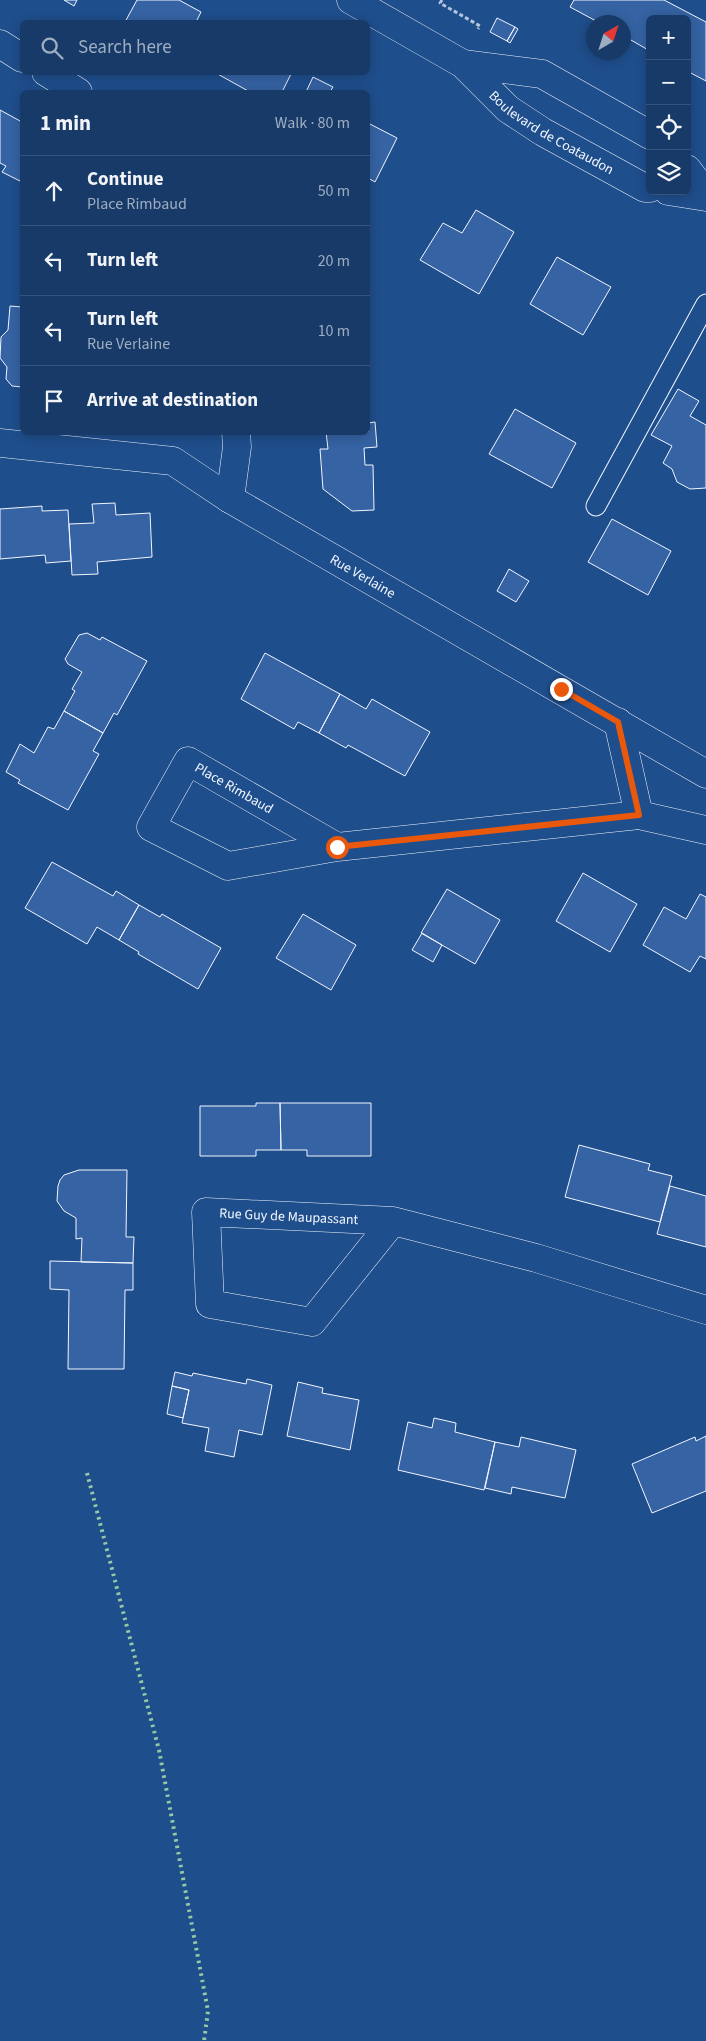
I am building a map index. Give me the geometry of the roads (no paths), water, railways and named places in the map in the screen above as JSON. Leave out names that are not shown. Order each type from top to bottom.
[{"type":"street","name":"Boulevard de Coataudon","points":[[351,0],[463,64],[508,110],[543,132],[646,188]]},
{"type":"street","points":[[0,44],[20,57]]},
{"type":"street","name":"Boulevard de Coataudon","points":[[463,64],[542,74],[646,133]]},
{"type":"street","points":[[51,75],[75,90]]},
{"type":"street","points":[[691,175],[706,196]]},
{"type":"street","points":[[691,194],[706,196]]},
{"type":"street","points":[[230,499],[238,447],[236,435]]},
{"type":"street","name":"Rue Verlaine","points":[[0,443],[173,461],[230,499],[706,774]]},
{"type":"street","points":[[618,722],[639,815]]},
{"type":"street","name":"Place Rimbaud","points":[[337,847],[188,761],[151,827],[228,866],[337,847],[639,815],[706,830]]},
{"type":"street","name":"Rue Guy de Maupassant","points":[[393,1221],[312,1322],[210,1304],[206,1212],[393,1221],[536,1258],[706,1310]]},
{"type":"lane","points":[[596,506],[706,304]]}]
